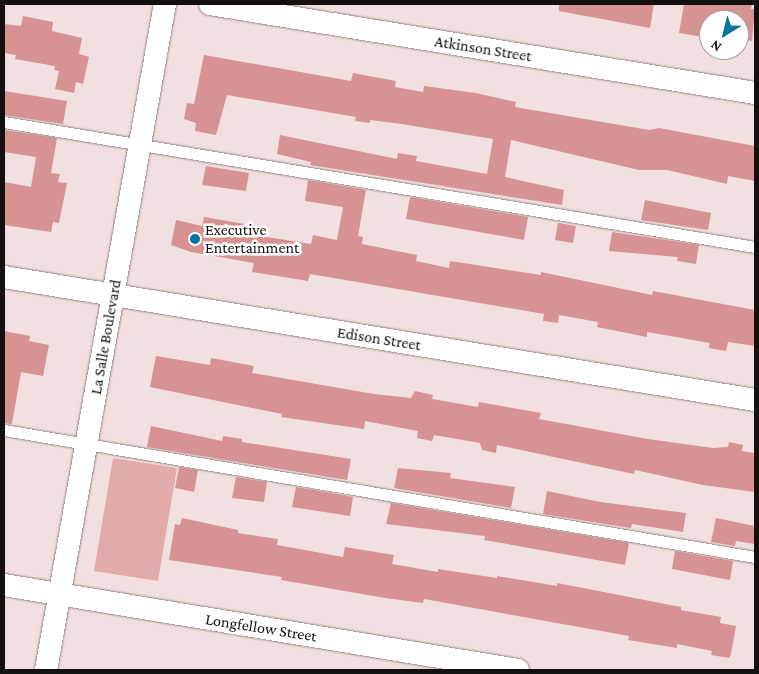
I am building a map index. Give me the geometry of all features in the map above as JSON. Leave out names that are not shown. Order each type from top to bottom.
[{"type":"street","name":"La Salle Boulevard","points":[[46,670],[165,4]]},
{"type":"street","name":"Atkinson Street","points":[[210,4],[755,94]]},
{"type":"street","name":"Edison Street","points":[[4,277],[755,400]]},
{"type":"street","name":"Longfellow Street","points":[[4,585],[518,670]]},
{"type":"lane","points":[[4,122],[755,248]]},
{"type":"lane","points":[[4,430],[755,557]]},
{"type":"shaded area","points":[[113,458],[177,468],[158,581],[94,571]]},
{"type":"building","points":[[559,4],[654,4],[650,28],[559,11]]},
{"type":"building","points":[[684,4],[752,4],[751,9],[755,9],[752,41],[749,40],[749,10],[699,10],[699,36],[679,33]]},
{"type":"building","points":[[23,16],[53,22],[52,31],[82,38],[79,54],[89,57],[83,84],[76,82],[74,93],[55,89],[59,71],[54,70],[55,66],[15,59],[16,55],[4,53],[4,24],[21,26]]},
{"type":"building","points":[[204,55],[351,81],[353,73],[396,81],[395,87],[423,92],[424,86],[476,93],[516,102],[515,107],[649,130],[659,128],[755,146],[755,181],[728,176],[727,184],[667,170],[639,170],[511,140],[505,177],[564,190],[562,205],[310,165],[311,162],[277,154],[280,135],[397,159],[398,153],[417,156],[416,161],[487,174],[493,139],[402,124],[370,120],[370,123],[355,121],[356,117],[227,95],[216,135],[195,131],[196,123],[184,119],[187,103],[194,104]]},
{"type":"building","points":[[4,91],[67,101],[63,124],[4,115]]},
{"type":"building","points":[[4,130],[57,138],[51,173],[60,174],[58,182],[67,183],[59,223],[53,222],[51,232],[4,225],[4,182],[31,187],[36,157],[4,152]]},
{"type":"building","points":[[206,166],[249,173],[246,191],[202,185]]},
{"type":"building","points":[[308,180],[366,190],[358,236],[363,237],[362,244],[417,255],[416,261],[449,268],[450,261],[541,275],[541,272],[652,295],[653,291],[755,310],[755,346],[728,342],[726,351],[709,348],[710,343],[647,332],[647,337],[597,327],[598,322],[559,315],[558,323],[543,321],[544,314],[322,276],[310,274],[308,281],[252,272],[254,263],[191,252],[171,245],[176,220],[202,226],[204,217],[256,226],[254,235],[311,244],[313,235],[337,240],[343,207],[305,201]]},
{"type":"building","points":[[410,197],[528,217],[524,240],[406,219]]},
{"type":"building","points":[[645,200],[711,213],[708,230],[641,220]]},
{"type":"building","points":[[558,223],[576,226],[573,243],[555,240]]},
{"type":"building","points":[[612,232],[699,245],[696,264],[677,261],[678,257],[609,251]]},
{"type":"building","points":[[4,331],[30,336],[29,341],[49,345],[43,376],[21,372],[12,424],[4,423]]},
{"type":"building","points":[[156,356],[210,365],[211,358],[254,366],[252,373],[374,394],[411,398],[415,391],[433,395],[432,399],[478,407],[479,402],[541,413],[539,419],[648,439],[713,448],[728,447],[729,442],[743,445],[742,451],[755,453],[755,492],[703,485],[635,470],[634,474],[497,445],[496,453],[482,450],[480,443],[434,435],[432,441],[417,438],[418,431],[365,421],[364,429],[281,417],[282,414],[150,387]]},
{"type":"building","points":[[151,426],[222,441],[223,436],[242,439],[242,442],[351,459],[347,480],[147,447]]},
{"type":"building","points":[[179,467],[198,470],[194,492],[175,488]]},
{"type":"building","points":[[398,468],[451,473],[450,478],[515,487],[511,508],[394,488]]},
{"type":"building","points":[[236,477],[267,482],[264,502],[232,498]]},
{"type":"building","points":[[296,487],[353,497],[350,516],[292,507]]},
{"type":"building","points":[[547,491],[600,502],[686,513],[683,532],[632,524],[631,528],[543,514]]},
{"type":"building","points":[[391,503],[629,543],[625,565],[484,540],[485,536],[386,524]]},
{"type":"building","points":[[182,518],[238,530],[238,533],[278,539],[277,545],[343,557],[345,547],[394,555],[392,564],[438,572],[438,569],[497,578],[497,576],[557,586],[557,583],[681,607],[681,610],[721,617],[720,623],[736,626],[731,654],[729,658],[711,655],[712,651],[677,644],[677,648],[628,640],[629,636],[424,599],[423,603],[385,598],[281,580],[282,577],[169,560],[175,524],[180,525]]},
{"type":"building","points":[[716,518],[755,526],[755,544],[736,541],[735,546],[711,542]]},
{"type":"building","points":[[675,551],[733,561],[730,580],[672,569]]},
{"type":"place","name":"Executive Entertainment","points":[[195,239]]}]
